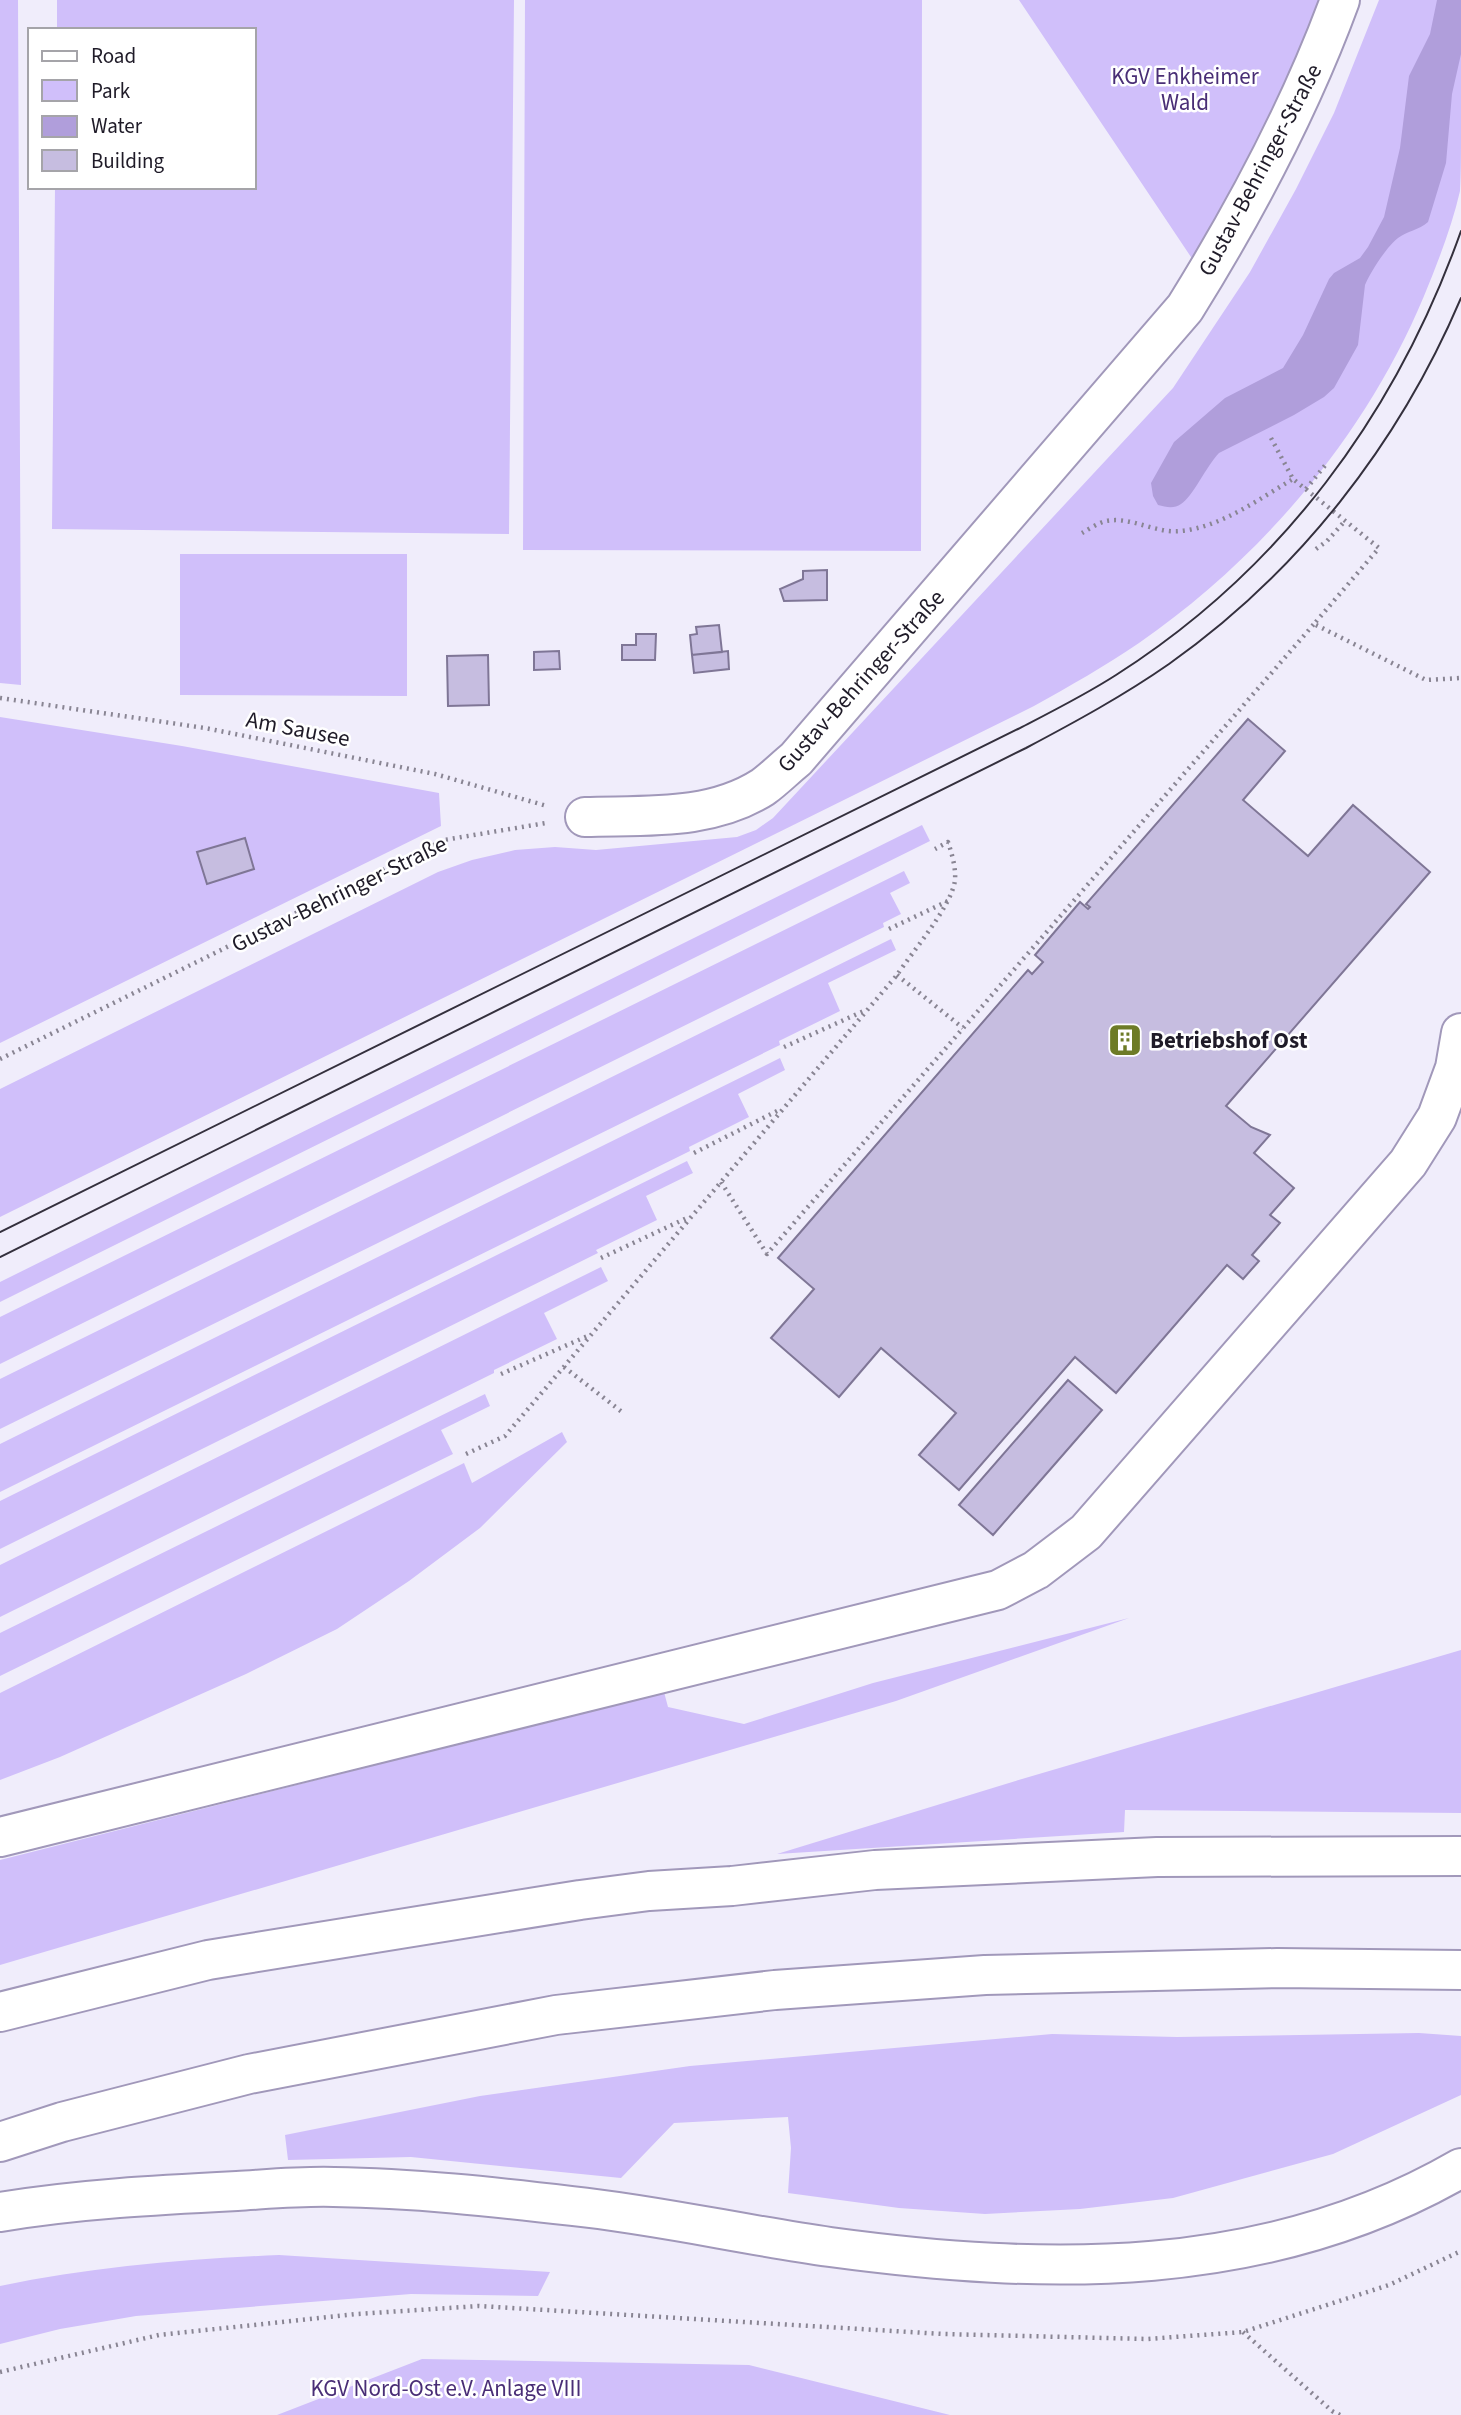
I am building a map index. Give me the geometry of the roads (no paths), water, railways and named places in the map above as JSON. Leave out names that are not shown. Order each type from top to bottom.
[{"type":"main road","name":"Gustav-Behringer-Straße","points":[[585,817],[687,814],[729,804],[762,787],[796,760],[1185,308],[1231,234],[1275,150],[1317,62],[1340,0]]},
{"type":"main road","points":[[0,1838],[998,1590],[1036,1570],[1086,1532],[1408,1163],[1437,1116],[1455,1068],[1461,1033]]},
{"type":"main road","points":[[0,2012],[208,1960],[649,1891],[875,1870],[1157,1857],[1461,1856]]},
{"type":"main road","points":[[0,2143],[62,2122],[249,2074],[556,2015],[775,1990],[985,1975],[1277,1968],[1461,1970]]},
{"type":"main road","points":[[0,2212],[51,2204],[182,2193],[334,2186],[575,2206],[831,2247],[972,2261],[1116,2265],[1233,2251],[1310,2232],[1378,2208],[1461,2168]]},
{"type":"water","points":[[1437,0],[1461,0],[1461,54],[1452,94],[1446,163],[1428,222],[1394,242],[1371,274],[1365,285],[1358,345],[1334,388],[1294,415],[1219,453],[1190,495],[1178,506],[1158,505],[1151,483],[1174,442],[1225,398],[1283,368],[1303,335],[1329,279],[1334,273],[1360,258],[1368,247],[1384,217],[1400,148],[1409,76],[1430,34]]},
{"type":"tram line","points":[[0,1232],[1018,729],[1116,675],[1176,633],[1230,587],[1281,537],[1326,482],[1367,424],[1403,363],[1434,298],[1461,231]]},
{"type":"tram line","points":[[0,1257],[1026,748],[1152,676],[1216,628],[1260,589],[1302,547],[1340,502],[1407,404],[1436,352],[1461,298]]},
{"type":"place","name":"Betriebshof Ost","points":[[1125,1040]]},
{"type":"park label","name":"KGV Enkheimer Wald","points":[[1185,89]]},
{"type":"park label","name":"KGV Nord-Ost e.V. Anlage VIII","points":[[446,2388]]}]
